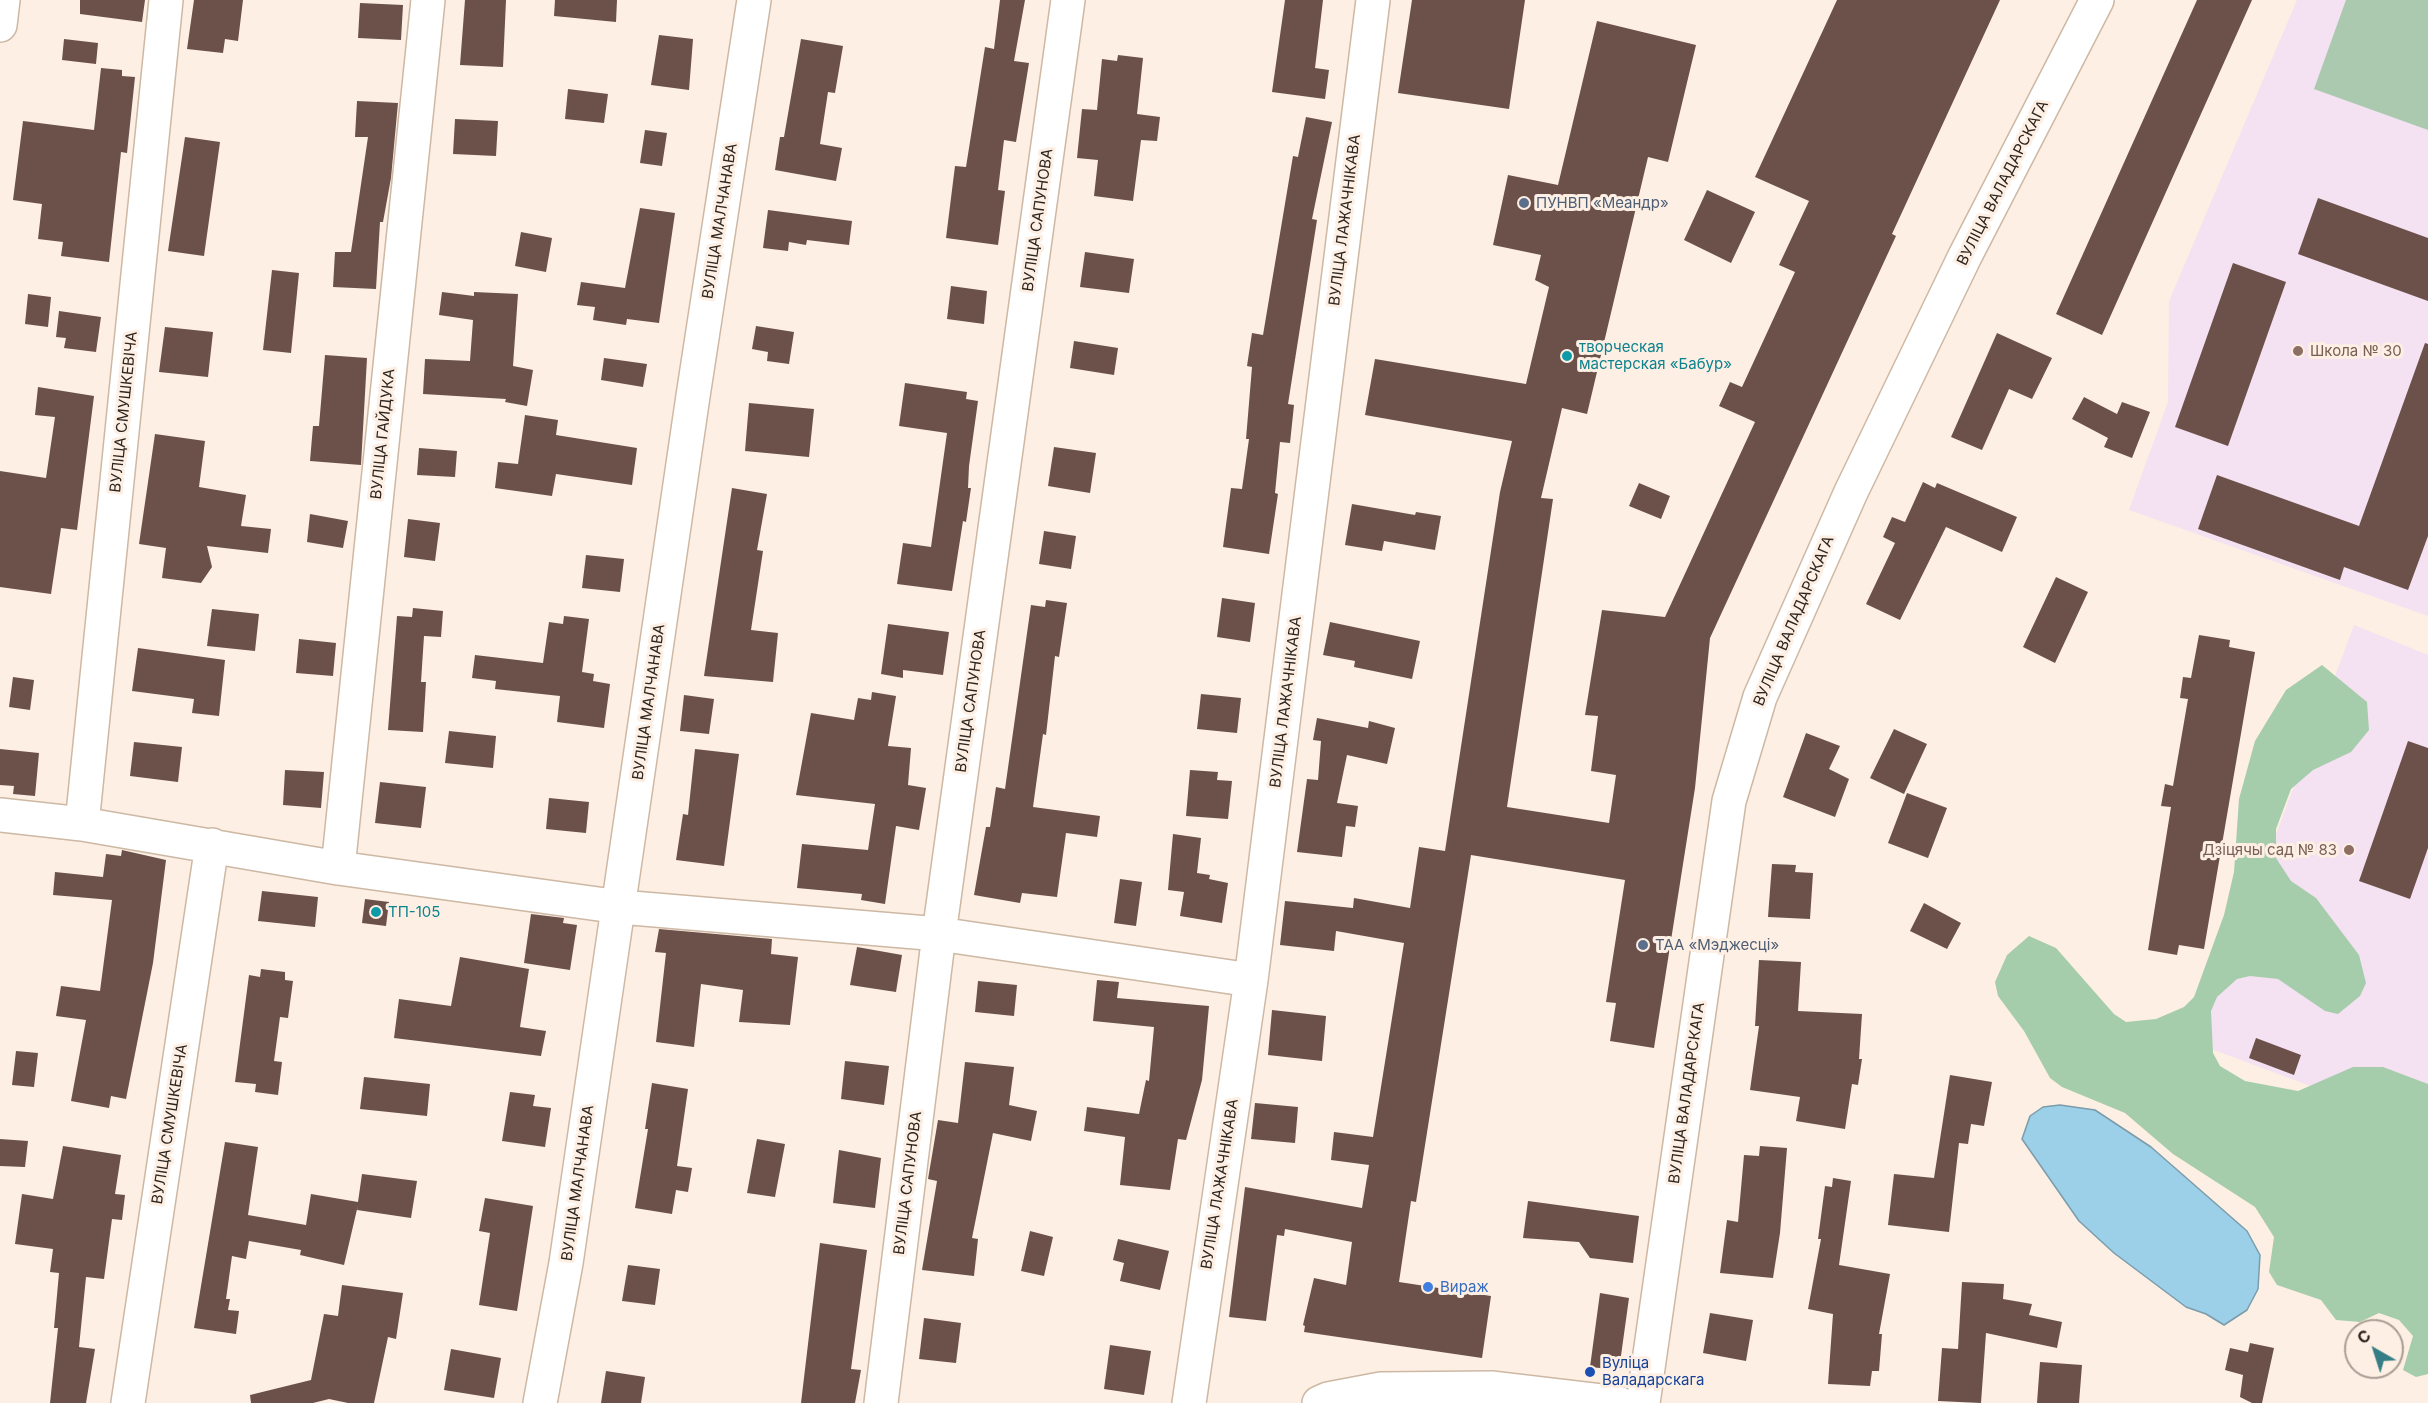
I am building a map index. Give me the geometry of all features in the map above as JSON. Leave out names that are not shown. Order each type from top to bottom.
[{"type":"street","points":[[0,25],[3,0]]},
{"type":"street","name":"ВУЛІЦА СМУШКЕВІЧА","points":[[82,824],[166,0]]},
{"type":"street","name":"ВУЛІЦА ГАЙДУКА","points":[[338,868],[429,0]]},
{"type":"street","name":"ВУЛІЦА МАЛЧАНАВА","points":[[540,1403],[566,1263],[620,908],[693,396],[754,0]]},
{"type":"street","name":"ВУЛІЦА САПУНОВА","points":[[880,1403],[939,934],[1068,0]]},
{"type":"street","name":"ВУЛІЦА ЛАЖАЧНІКАВА","points":[[1189,1403],[1251,980],[1373,0]]},
{"type":"street","name":"ВУЛІЦА ВАЛАДАРСКАГА","points":[[1643,1403],[1729,801],[1760,697],[1851,492],[1965,256],[2097,0]]},
{"type":"street","points":[[0,815],[82,824],[338,868],[620,908],[939,934],[1251,980]]},
{"type":"street","name":"ВУЛІЦА СМУШКЕВІЧА","points":[[128,1403],[212,845]]},
{"type":"street","points":[[1319,1403],[1381,1389],[1491,1388],[1618,1403]]},
{"type":"shaded area","name":"Школа № 30","points":[[2297,0],[2428,0],[2428,616],[2129,510],[2168,402],[2169,301]]},
{"type":"shaded area","name":"Дзіцячы сад № 83","points":[[2354,625],[2428,655],[2428,1130],[2198,1044]]},
{"type":"green space","points":[[2346,0],[2428,0],[2428,130],[2314,89]]},
{"type":"green space","points":[[2322,665],[2367,702],[2369,730],[2351,752],[2313,770],[2291,789],[2276,829],[2276,858],[2291,881],[2316,898],[2359,955],[2366,983],[2360,996],[2338,1014],[2325,1011],[2278,979],[2250,976],[2237,979],[2217,997],[2211,1011],[2213,1053],[2220,1066],[2245,1081],[2298,1091],[2353,1067],[2383,1067],[2428,1084],[2428,1374],[2416,1377],[2404,1371],[2413,1336],[2404,1326],[2404,1319],[2396,1319],[2379,1313],[2366,1319],[2336,1320],[2321,1300],[2277,1285],[2269,1272],[2274,1237],[2255,1207],[2173,1154],[2125,1113],[2062,1087],[2050,1078],[2024,1031],[1998,996],[1995,982],[2007,955],[2029,936],[2056,948],[2114,1014],[2126,1022],[2156,1019],[2184,1007],[2194,997],[2224,915],[2234,872],[2239,799],[2255,741],[2286,690]]},
{"type":"water","points":[[2060,1105],[2095,1110],[2151,1147],[2247,1231],[2260,1255],[2258,1289],[2247,1310],[2224,1325],[2206,1314],[2186,1307],[2114,1253],[2079,1221],[2022,1139],[2030,1116],[2043,1107]]},
{"type":"building","points":[[80,0],[145,0],[142,22],[80,14]]},
{"type":"building","points":[[194,0],[243,0],[238,41],[225,39],[223,53],[187,49]]},
{"type":"building","points":[[465,0],[506,0],[503,67],[460,65]]},
{"type":"building","points":[[555,0],[617,0],[616,22],[554,16]]},
{"type":"building","points":[[1000,0],[1025,0],[1014,61],[1029,63],[1016,142],[1004,140],[998,190],[1005,191],[998,245],[946,238],[955,166],[966,167],[985,47],[994,49]]},
{"type":"building","points":[[1285,0],[1323,0],[1315,68],[1329,70],[1325,99],[1272,92]]},
{"type":"building","points":[[1412,0],[1525,0],[1509,109],[1398,93]]},
{"type":"building","points":[[1837,0],[2000,0],[1892,234],[1896,236],[1710,638],[1695,788],[1654,1048],[1610,1041],[1616,1003],[1606,1002],[1625,880],[1471,855],[1416,1202],[1411,1201],[1399,1282],[1491,1296],[1482,1358],[1304,1332],[1305,1326],[1303,1325],[1314,1278],[1346,1285],[1352,1242],[1285,1229],[1284,1236],[1277,1235],[1266,1321],[1229,1317],[1245,1187],[1362,1208],[1369,1165],[1331,1160],[1334,1132],[1373,1137],[1404,943],[1336,931],[1334,951],[1280,945],[1285,901],[1353,908],[1354,898],[1410,908],[1419,847],[1445,851],[1500,492],[1512,441],[1365,415],[1375,359],[1526,384],[1549,287],[1535,280],[1541,255],[1493,245],[1508,175],[1558,185],[1597,21],[1696,45],[1668,162],[1648,157],[1587,414],[1562,408],[1541,498],[1553,499],[1507,807],[1609,823],[1616,775],[1591,771],[1598,716],[1585,715],[1602,610],[1665,617],[1755,422],[1719,406],[1730,382],[1742,387],[1795,272],[1779,265],[1809,201],[1755,177]]},
{"type":"building","points":[[2197,0],[2252,0],[2102,335],[2056,314]]},
{"type":"building","points":[[360,3],[403,5],[401,40],[358,38]]},
{"type":"building","points":[[659,35],[693,39],[689,90],[651,85]]},
{"type":"building","points":[[64,39],[98,43],[96,64],[62,60]]},
{"type":"building","points":[[801,39],[843,46],[835,93],[828,92],[820,144],[842,148],[836,181],[775,170],[780,137],[784,137]]},
{"type":"building","points":[[1118,55],[1143,58],[1137,114],[1160,117],[1157,141],[1141,140],[1133,201],[1094,196],[1098,160],[1077,158],[1082,109],[1097,110],[1102,59],[1117,61]]},
{"type":"building","points":[[101,68],[122,70],[122,76],[135,77],[127,153],[121,152],[109,262],[61,256],[63,242],[38,239],[42,204],[13,200],[23,121],[94,130]]},
{"type":"building","points":[[568,89],[608,94],[604,123],[565,119]]},
{"type":"building","points":[[357,101],[398,103],[391,178],[383,222],[380,222],[376,289],[333,287],[335,252],[351,252],[368,137],[355,137]]},
{"type":"building","points":[[1306,117],[1332,122],[1312,219],[1317,220],[1288,404],[1294,405],[1290,443],[1280,442],[1275,493],[1278,494],[1269,554],[1223,547],[1231,488],[1242,489],[1249,439],[1246,439],[1252,367],[1247,366],[1252,333],[1263,335],[1293,156],[1298,157]]},
{"type":"building","points":[[455,119],[498,121],[496,156],[453,154]]},
{"type":"building","points":[[645,130],[667,133],[662,166],[640,163]]},
{"type":"building","points":[[185,137],[220,142],[204,256],[168,251]]},
{"type":"building","points":[[1707,190],[1755,212],[1731,263],[1684,240]]},
{"type":"building","points":[[2318,198],[2428,238],[2428,301],[2298,254]]},
{"type":"building","points":[[640,208],[675,213],[659,323],[627,319],[626,325],[593,320],[595,307],[577,305],[581,282],[625,288]]},
{"type":"building","points":[[768,210],[852,221],[849,245],[807,240],[806,245],[789,242],[788,251],[763,248]]},
{"type":"building","points":[[521,232],[552,238],[546,272],[515,266]]},
{"type":"building","points":[[1085,252],[1134,259],[1129,293],[1080,287]]},
{"type":"building","points":[[2233,263],[2286,282],[2228,446],[2175,427]]},
{"type":"building","points":[[272,270],[299,273],[291,353],[263,350]]},
{"type":"building","points":[[951,286],[987,291],[984,324],[947,319]]},
{"type":"building","points":[[442,292],[474,296],[474,292],[518,294],[513,366],[533,370],[527,406],[505,402],[506,399],[423,394],[425,359],[470,361],[473,320],[439,315]]},
{"type":"building","points":[[28,294],[51,297],[48,327],[25,324]]},
{"type":"building","points":[[59,311],[101,317],[96,352],[64,348],[66,338],[56,337]]},
{"type":"building","points":[[756,326],[794,332],[789,364],[767,361],[768,352],[752,349]]},
{"type":"building","points":[[165,327],[213,332],[208,377],[159,372]]},
{"type":"building","points":[[1997,333],[2052,358],[2032,399],[2009,389],[1982,450],[1951,437]]},
{"type":"building","points":[[1074,341],[1118,348],[1114,375],[1070,368]]},
{"type":"building","points":[[2425,343],[2428,344],[2428,536],[2408,590],[2344,567],[2340,580],[2198,529],[2217,475],[2359,526]]},
{"type":"building","points":[[325,355],[367,358],[361,465],[310,461],[313,426],[319,426]]},
{"type":"building","points":[[604,358],[647,364],[643,387],[601,380]]},
{"type":"building","points":[[905,383],[967,392],[966,399],[978,401],[969,466],[968,488],[971,488],[966,522],[963,521],[952,591],[897,584],[903,543],[931,547],[947,433],[899,426]]},
{"type":"building","points":[[38,387],[94,396],[77,530],[61,528],[51,594],[0,587],[0,471],[46,478],[55,417],[35,415]]},
{"type":"building","points":[[2084,397],[2117,414],[2122,402],[2150,412],[2132,458],[2104,447],[2108,438],[2072,419]]},
{"type":"building","points":[[749,403],[814,409],[809,457],[745,451]]},
{"type":"building","points":[[525,415],[558,420],[556,435],[637,448],[632,485],[556,474],[552,496],[495,488],[498,462],[518,464]]},
{"type":"building","points":[[155,434],[205,441],[199,487],[246,495],[241,526],[271,529],[268,553],[207,546],[212,567],[201,583],[162,578],[166,548],[139,544]]},
{"type":"building","points":[[1054,447],[1096,453],[1090,493],[1048,486]]},
{"type":"building","points":[[419,448],[457,451],[455,477],[417,475]]},
{"type":"building","points":[[1923,482],[1935,488],[1937,483],[2017,517],[2002,552],[1946,527],[1900,620],[1866,604],[1895,543],[1883,537],[1892,517],[1905,522]]},
{"type":"building","points":[[1639,483],[1670,496],[1661,519],[1629,506]]},
{"type":"building","points":[[732,488],[767,494],[757,550],[763,551],[751,630],[778,633],[773,682],[704,676]]},
{"type":"building","points":[[1352,504],[1415,515],[1416,512],[1441,516],[1435,550],[1384,541],[1382,551],[1345,545]]},
{"type":"building","points":[[310,514],[348,521],[343,548],[307,542]]},
{"type":"building","points":[[408,519],[440,523],[435,561],[404,557]]},
{"type":"building","points":[[1044,531],[1076,536],[1071,569],[1039,564]]},
{"type":"building","points":[[586,555],[624,559],[620,592],[582,588]]},
{"type":"building","points":[[2056,577],[2088,592],[2055,663],[2023,647]]},
{"type":"building","points":[[1222,598],[1255,603],[1250,642],[1217,637]]},
{"type":"building","points":[[1046,600],[1067,603],[1059,657],[1055,656],[1046,735],[1043,734],[1033,807],[1100,816],[1097,837],[1066,833],[1057,897],[1022,893],[1020,903],[974,895],[986,827],[990,827],[996,787],[1005,789],[1031,605],[1045,607]]},
{"type":"building","points":[[413,608],[443,611],[441,637],[424,636],[421,682],[426,682],[423,732],[388,730],[397,616],[412,617]]},
{"type":"building","points":[[212,609],[259,614],[255,651],[207,646]]},
{"type":"building","points":[[564,616],[589,619],[582,672],[594,674],[593,681],[610,684],[604,728],[557,722],[560,696],[495,689],[496,681],[472,678],[475,655],[543,663],[549,622],[563,624]]},
{"type":"building","points":[[1330,622],[1420,641],[1412,679],[1354,667],[1355,661],[1323,655]]},
{"type":"building","points":[[888,624],[949,632],[943,675],[903,670],[903,678],[881,674]]},
{"type":"building","points":[[2199,635],[2230,640],[2229,647],[2255,652],[2204,949],[2179,945],[2177,955],[2148,950],[2171,807],[2161,806],[2165,784],[2173,786],[2188,699],[2180,698],[2183,677],[2191,678]]},
{"type":"building","points":[[299,639],[336,643],[333,676],[296,673]]},
{"type":"building","points":[[138,648],[225,660],[219,716],[192,713],[194,699],[132,691]]},
{"type":"building","points":[[13,677],[34,680],[30,710],[9,707]]},
{"type":"building","points":[[872,692],[896,696],[888,746],[911,748],[908,785],[926,788],[919,830],[896,826],[885,904],[861,900],[862,894],[797,888],[802,844],[868,850],[875,804],[796,795],[811,713],[854,720],[858,698],[871,700]]},
{"type":"building","points":[[1201,694],[1241,698],[1237,733],[1197,729]]},
{"type":"building","points":[[684,695],[714,699],[709,734],[680,731]]},
{"type":"building","points":[[1317,718],[1368,728],[1369,721],[1395,728],[1387,764],[1347,755],[1337,803],[1358,806],[1355,827],[1346,826],[1342,857],[1297,852],[1307,779],[1318,780],[1321,741],[1313,740]]},
{"type":"building","points":[[1894,729],[1927,744],[1904,794],[1870,778]]},
{"type":"building","points":[[449,731],[496,736],[493,768],[445,763]]},
{"type":"building","points":[[1806,733],[1840,746],[1829,769],[1849,779],[1835,817],[1783,797]]},
{"type":"building","points":[[2408,741],[2428,748],[2428,848],[2410,899],[2359,881]]},
{"type":"building","points":[[134,742],[182,747],[178,782],[130,776]]},
{"type":"building","points":[[0,749],[39,753],[35,796],[13,794],[14,786],[0,785]]},
{"type":"building","points":[[695,749],[739,754],[724,866],[676,860],[683,814],[688,815]]},
{"type":"building","points":[[285,770],[324,772],[321,808],[283,805]]},
{"type":"building","points":[[1190,770],[1218,772],[1217,780],[1232,781],[1228,819],[1186,816]]},
{"type":"building","points":[[380,782],[426,787],[421,828],[375,823]]},
{"type":"building","points":[[1907,793],[1947,808],[1928,858],[1888,843]]},
{"type":"building","points":[[549,798],[589,802],[586,833],[546,829]]},
{"type":"building","points":[[1173,834],[1201,838],[1197,873],[1210,875],[1209,879],[1228,883],[1222,923],[1180,916],[1184,892],[1168,890]]},
{"type":"building","points":[[122,850],[166,860],[153,963],[126,1099],[111,1096],[109,1108],[71,1101],[86,1020],[56,1016],[61,986],[100,991],[112,900],[53,895],[55,872],[103,877],[106,854],[121,856]]},
{"type":"building","points":[[1772,864],[1796,865],[1795,872],[1813,873],[1810,919],[1768,917]]},
{"type":"building","points":[[1120,879],[1142,882],[1136,926],[1114,923]]},
{"type":"building","points":[[262,891],[318,897],[315,927],[258,921]]},
{"type":"building","name":"ТП-105","points":[[365,899],[389,902],[386,926],[362,923]]},
{"type":"building","points":[[1924,903],[1961,923],[1947,949],[1910,931]]},
{"type":"building","points":[[531,914],[564,918],[563,923],[577,925],[570,970],[524,963]]},
{"type":"building","points":[[659,929],[772,939],[771,954],[798,957],[790,1025],[739,1022],[743,990],[701,984],[694,1047],[656,1042],[666,953],[655,952]]},
{"type":"building","points":[[857,947],[902,955],[896,992],[850,985]]},
{"type":"building","points":[[460,957],[529,969],[520,1027],[546,1031],[541,1056],[394,1038],[399,999],[451,1006]]},
{"type":"building","points":[[1759,960],[1801,962],[1798,1011],[1862,1014],[1859,1059],[1862,1059],[1858,1085],[1852,1084],[1845,1129],[1796,1121],[1800,1097],[1750,1090],[1759,1026],[1755,1026]]},
{"type":"building","points":[[261,969],[285,972],[285,980],[293,981],[288,1018],[280,1017],[274,1061],[282,1062],[278,1095],[255,1092],[256,1084],[235,1082],[249,975],[260,977]]},
{"type":"building","points":[[1097,980],[1119,982],[1117,998],[1209,1006],[1202,1080],[1186,1140],[1178,1139],[1170,1190],[1120,1185],[1125,1137],[1084,1131],[1087,1107],[1139,1114],[1146,1080],[1149,1081],[1154,1027],[1093,1021]]},
{"type":"building","points":[[978,981],[1017,985],[1014,1016],[975,1012]]},
{"type":"building","points":[[1272,1010],[1326,1016],[1322,1061],[1268,1055]]},
{"type":"building","points":[[2256,1038],[2301,1055],[2294,1075],[2249,1058]]},
{"type":"building","points":[[16,1051],[38,1053],[34,1087],[12,1085]]},
{"type":"building","points":[[845,1061],[889,1066],[884,1105],[841,1099]]},
{"type":"building","points":[[965,1062],[1014,1067],[1009,1105],[1037,1111],[1031,1141],[993,1133],[972,1238],[978,1239],[974,1276],[922,1270],[937,1181],[928,1179],[938,1120],[958,1123]]},
{"type":"building","points":[[1950,1075],[1992,1082],[1984,1126],[1971,1124],[1968,1144],[1959,1143],[1949,1232],[1888,1225],[1894,1174],[1934,1178]]},
{"type":"building","points":[[364,1077],[430,1084],[427,1116],[360,1109]]},
{"type":"building","points":[[652,1083],[688,1089],[677,1166],[692,1168],[688,1192],[676,1190],[672,1214],[635,1208],[648,1129],[645,1129]]},
{"type":"building","points":[[510,1092],[535,1095],[533,1106],[551,1108],[545,1147],[502,1141]]},
{"type":"building","points":[[1255,1103],[1298,1107],[1295,1143],[1251,1139]]},
{"type":"building","points":[[0,1139],[28,1141],[25,1167],[0,1166]]},
{"type":"building","points":[[757,1139],[785,1144],[775,1197],[747,1193]]},
{"type":"building","points":[[225,1142],[258,1147],[248,1215],[306,1225],[311,1194],[358,1202],[362,1174],[417,1181],[411,1218],[357,1210],[358,1205],[344,1265],[300,1255],[301,1250],[249,1241],[246,1259],[232,1256],[226,1299],[230,1299],[228,1310],[239,1311],[236,1334],[194,1328]]},
{"type":"building","points":[[63,1146],[121,1155],[115,1194],[125,1195],[122,1220],[112,1219],[104,1279],[86,1277],[79,1347],[95,1349],[86,1403],[50,1403],[58,1328],[54,1328],[59,1273],[50,1272],[53,1249],[15,1244],[22,1194],[53,1199]]},
{"type":"building","points":[[1760,1146],[1787,1148],[1780,1233],[1773,1278],[1720,1273],[1727,1220],[1738,1222],[1744,1155],[1759,1156]]},
{"type":"building","points":[[839,1150],[881,1158],[875,1208],[833,1203]]},
{"type":"building","points":[[1833,1178],[1851,1181],[1839,1265],[1890,1274],[1879,1334],[1882,1334],[1879,1371],[1872,1371],[1870,1386],[1828,1384],[1833,1314],[1808,1309],[1821,1239],[1818,1239],[1825,1186],[1832,1187]]},
{"type":"building","points":[[485,1198],[533,1206],[517,1311],[479,1305],[490,1233],[479,1231]]},
{"type":"building","points":[[1528,1201],[1639,1216],[1633,1263],[1590,1258],[1579,1242],[1523,1238]]},
{"type":"building","points":[[1030,1231],[1053,1237],[1044,1276],[1021,1271]]},
{"type":"building","points":[[1118,1239],[1169,1251],[1160,1290],[1120,1281],[1124,1263],[1113,1260]]},
{"type":"building","points":[[820,1243],[867,1250],[851,1369],[861,1370],[855,1403],[801,1403]]},
{"type":"building","points":[[628,1265],[660,1269],[655,1305],[622,1301]]},
{"type":"building","points":[[1962,1282],[2004,1284],[2003,1299],[2032,1304],[2029,1315],[2062,1322],[2057,1348],[1986,1333],[1981,1403],[1938,1401],[1942,1348],[1958,1349]]},
{"type":"building","points":[[342,1285],[403,1293],[396,1339],[388,1337],[374,1403],[348,1403],[329,1399],[313,1403],[251,1403],[250,1395],[311,1380],[324,1314],[338,1316]]},
{"type":"building","points":[[1600,1293],[1629,1298],[1619,1370],[1590,1367]]},
{"type":"building","points":[[1710,1313],[1753,1320],[1746,1361],[1703,1353]]},
{"type":"building","points":[[924,1318],[961,1323],[956,1363],[919,1359]]},
{"type":"building","points":[[2250,1343],[2274,1348],[2262,1403],[2252,1403],[2240,1397],[2243,1375],[2225,1370],[2230,1348],[2248,1352]]},
{"type":"building","points":[[1110,1345],[1151,1351],[1144,1395],[1104,1389]]},
{"type":"building","points":[[451,1349],[501,1358],[494,1398],[444,1390]]},
{"type":"building","points":[[2040,1362],[2082,1365],[2079,1403],[2037,1403]]},
{"type":"building","points":[[606,1371],[645,1377],[641,1403],[601,1403]]},
{"type":"place","name":"ПУНВП «Меандр»","points":[[1524,203]]},
{"type":"place","name":"Школа № 30","points":[[2298,351]]},
{"type":"place","name":"творческая мастерская «Бабур»","points":[[1567,356]]},
{"type":"place","name":"Дзіцячы сад № 83","points":[[2349,850]]},
{"type":"place","name":"ТП-105","points":[[376,912]]},
{"type":"place","name":"ТАА «Мэджесці»","points":[[1643,945]]},
{"type":"place","name":"Вираж","points":[[1428,1287]]},
{"type":"place","name":"Вуліца Валадарскага","points":[[1590,1372]]}]
